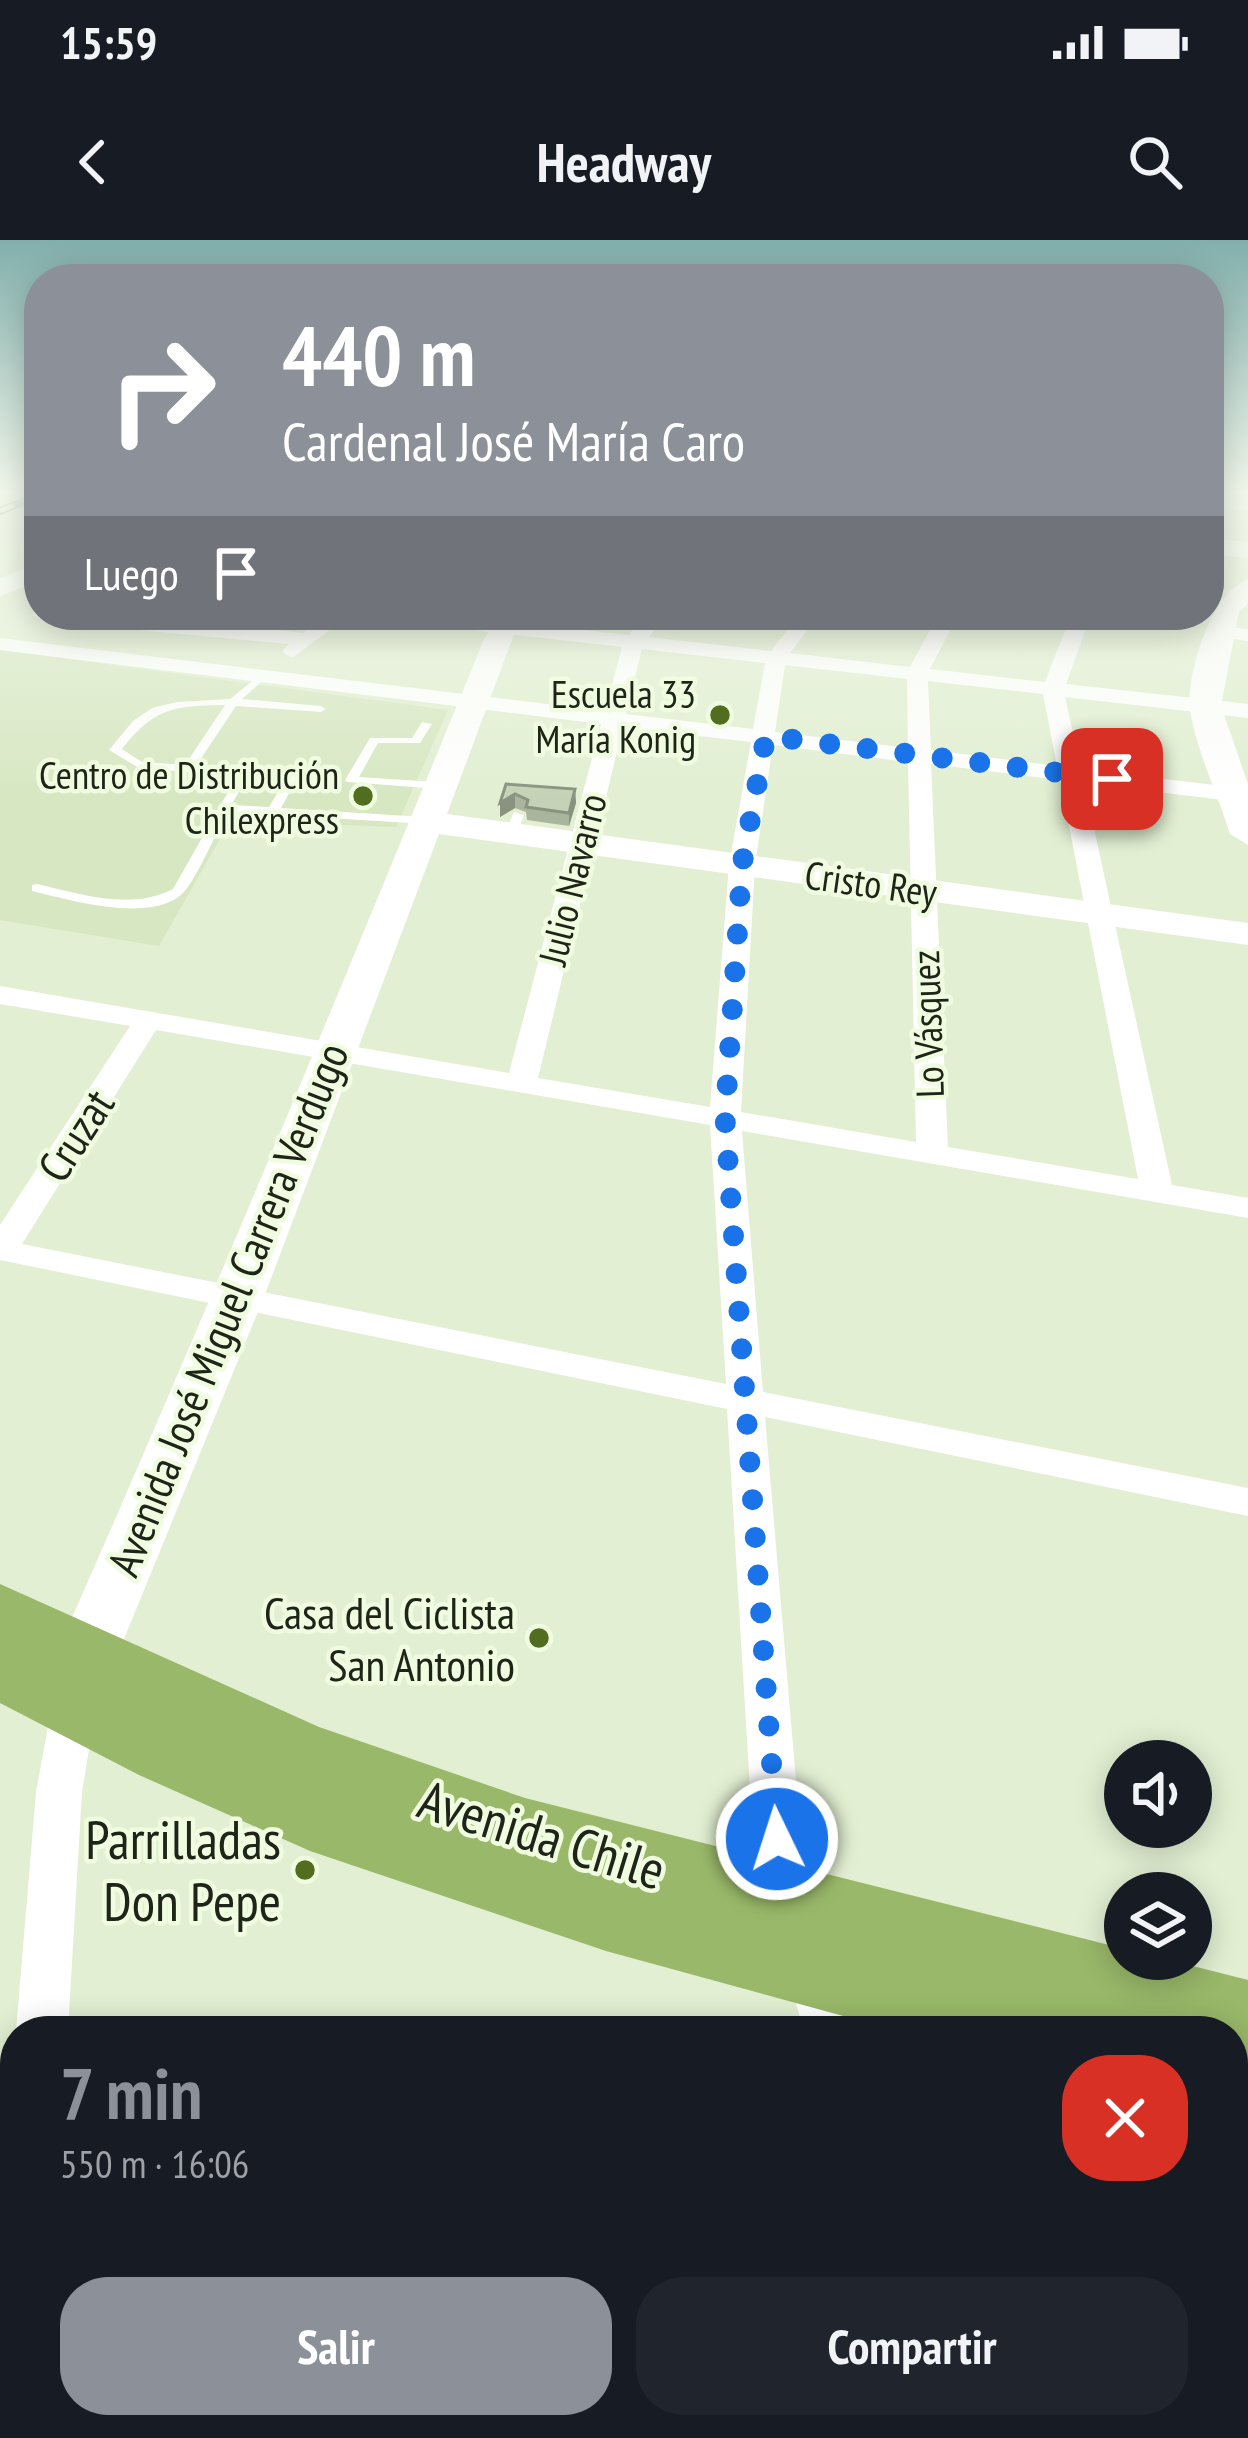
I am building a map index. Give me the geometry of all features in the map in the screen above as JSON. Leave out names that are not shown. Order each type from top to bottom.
[{"type":"highway","name":"Avenida Chile","points":[[49,1647],[249,1789],[456,1868],[686,1936],[997,2016]]},
{"type":"highway","name":"Avenida Chile","points":[[808,1966],[1201,2016]]},
{"type":"street","points":[[1226,621],[1243,596]]},
{"type":"street","points":[[136,661],[179,630]]},
{"type":"street","points":[[232,630],[308,640]]},
{"type":"street","points":[[261,677],[321,630]]},
{"type":"street","name":"Avenida José Miguel Carrera Verdugo","points":[[43,2016],[59,1792],[49,1647],[239,1297],[430,804],[506,630]]},
{"type":"street","points":[[556,630],[633,643],[1248,711]]},
{"type":"street","name":"Julio Navarro","points":[[522,1082],[633,643],[644,630]]},
{"type":"street","points":[[797,630],[776,658],[742,865],[725,1118],[743,1398],[808,1966]]},
{"type":"street","name":"Lo Vásquez","points":[[932,1154],[917,674],[941,630]]},
{"type":"street","points":[[1076,630],[1053,689],[1157,1193]]},
{"type":"street","points":[[1224,630],[1205,706],[1240,795],[1248,834]]},
{"type":"street","points":[[0,644],[1240,795]]},
{"type":"street","name":"Cristo Rey","points":[[430,804],[579,843],[1248,934]]},
{"type":"street","points":[[0,994],[1248,1208]]},
{"type":"street","name":"Cruzat","points":[[0,1250],[149,1019]]},
{"type":"street","points":[[0,1250],[1248,1502]]},
{"type":"lane","points":[[188,769],[233,702],[261,677]]},
{"type":"lane","points":[[273,812],[292,777],[140,765],[115,750],[141,718],[154,712],[233,702],[321,710]]},
{"type":"lane","points":[[426,724],[416,741],[374,740],[351,780],[430,804]]},
{"type":"lane","points":[[37,888],[123,902],[167,900],[178,891],[245,773]]},
{"type":"lane","points":[[223,808],[273,812],[430,804]]},
{"type":"shaded area","points":[[0,650],[448,710],[396,827],[230,821],[159,946],[0,920]]},
{"type":"building","points":[[506,784],[575,789],[569,813],[526,807],[528,800],[515,794],[500,803]]},
{"type":"place","name":"Escuela 33 María Konig","points":[[720,715]]},
{"type":"place","name":"Centro de Distribución Chilexpress","points":[[363,796]]},
{"type":"place","name":"Casa del Ciclista San Antonio","points":[[539,1638]]},
{"type":"place","name":"Parrilladas Don Pepe","points":[[305,1870]]},
{"type":"route","points":[[777,1839],[725,1118],[742,865],[766,736],[1112,779]]}]
